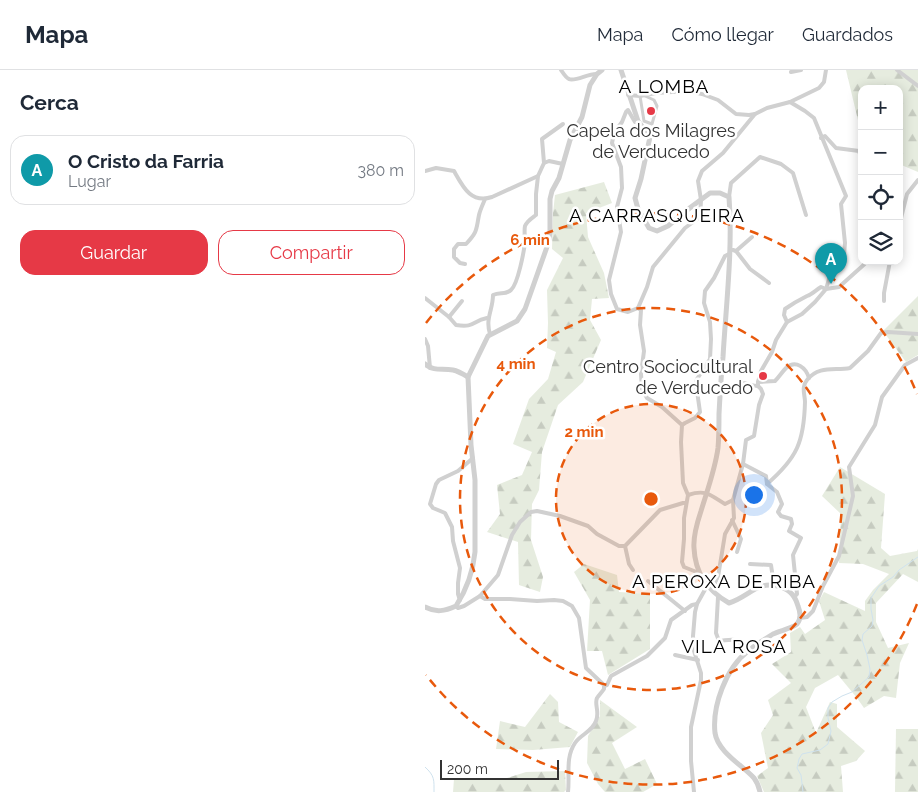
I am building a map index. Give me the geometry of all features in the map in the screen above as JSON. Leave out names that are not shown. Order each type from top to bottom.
[{"type":"street","points":[[561,70],[567,79],[572,80],[599,72]]},
{"type":"street","points":[[621,70],[638,121],[650,137],[635,198],[638,209],[649,228],[657,231],[668,226],[710,193],[720,192],[729,197]]},
{"type":"street","points":[[791,72],[800,70]]},
{"type":"street","points":[[628,95],[642,96],[688,91],[719,100],[736,114],[749,115],[790,102],[819,88],[824,82],[827,70]]},
{"type":"street","points":[[897,70],[918,86]]},
{"type":"street","points":[[457,606],[472,573],[475,552],[475,480],[469,421],[468,377],[485,340],[490,334],[517,321],[525,309],[548,244],[552,191],[559,178],[570,140],[582,117],[590,85],[599,72]]},
{"type":"street","points":[[642,96],[654,100],[657,106],[652,124],[644,121],[642,96]]},
{"type":"street","points":[[694,792],[691,761],[691,727],[701,680],[698,660],[694,651],[695,612],[697,604],[718,577],[725,534],[734,518],[733,500],[743,464],[746,440],[754,436],[759,405],[763,394],[758,384],[761,371],[787,322],[802,314],[815,302],[826,289],[834,269],[844,255],[845,243],[841,204],[846,196],[814,118],[790,102]]},
{"type":"street","points":[[638,121],[635,122],[628,110],[614,133],[612,144],[621,167],[622,188],[617,207],[621,232],[609,280],[611,294],[617,310],[628,312],[638,308],[653,267],[685,228],[701,216],[698,181],[702,171],[723,153],[755,114]]},
{"type":"street","points":[[490,334],[487,318],[492,307],[493,295],[510,292],[513,288],[525,244],[525,226],[536,215],[538,176],[544,163],[542,139],[563,124]]},
{"type":"street","points":[[821,138],[825,136],[835,148],[858,151]]},
{"type":"street","points":[[761,792],[755,780],[723,750],[715,735],[715,712],[723,687],[733,667],[747,651],[774,634],[797,625],[800,611],[795,596],[788,590],[774,585],[757,588],[736,601],[729,603],[718,597],[699,573],[694,547],[696,527],[718,449],[728,286],[729,197],[731,183],[760,157],[781,164],[793,174],[806,215]]},
{"type":"street","points":[[544,163],[549,161],[563,164]]},
{"type":"street","points":[[425,171],[437,168],[454,171],[470,195],[485,200],[538,176]]},
{"type":"street","points":[[900,220],[907,194],[918,180]]},
{"type":"street","points":[[465,264],[460,263],[454,257],[454,250],[458,244],[466,244],[473,236],[477,228],[479,213],[485,200]]},
{"type":"street","points":[[699,573],[684,566],[682,562],[684,518],[688,495],[683,483],[682,426],[685,422],[695,418],[700,412],[696,384],[697,379],[710,359],[710,322],[704,303],[705,291],[725,256],[729,252],[736,251],[752,237]]},
{"type":"street","points":[[736,251],[750,269],[769,283]]},
{"type":"street","points":[[787,322],[784,315],[785,309],[797,300],[821,288],[839,287],[864,265]]},
{"type":"street","points":[[884,301],[889,265]]},
{"type":"street","points":[[425,298],[449,316],[457,325],[472,325],[487,318]]},
{"type":"street","points":[[449,316],[463,301]]},
{"type":"street","points":[[638,308],[641,310],[640,325],[644,351],[641,374],[642,389],[647,398],[662,407],[682,426]]},
{"type":"street","points":[[767,484],[786,467],[799,446],[803,434],[805,400],[803,387],[806,380],[822,370],[851,368],[868,351],[881,333],[918,334]]},
{"type":"street","points":[[425,339],[428,346],[427,366],[436,370],[454,370],[468,377]]},
{"type":"street","points":[[800,618],[807,617],[813,611],[823,586],[839,556],[853,496],[849,467],[875,424],[882,397],[905,365],[918,358]]},
{"type":"street","points":[[720,395],[735,384],[743,383],[752,386],[775,381],[791,365],[797,364],[803,367],[809,378]]},
{"type":"street","points":[[461,600],[458,594],[460,568],[453,541],[452,527],[445,513],[433,508],[430,504],[439,480],[457,471],[473,458]]},
{"type":"street","points":[[743,464],[766,476],[767,484],[777,492],[782,504],[778,512],[781,516],[791,519],[792,524],[789,531],[801,538],[793,555],[797,594],[795,596]]},
{"type":"street","points":[[688,495],[697,492],[707,493],[725,504],[733,500]]},
{"type":"street","points":[[425,607],[436,612],[457,606],[459,608],[480,596],[498,575],[512,535],[520,522],[531,512],[537,511],[560,516],[588,526],[597,534],[619,546],[625,546],[660,510],[686,503]]},
{"type":"street","points":[[732,520],[741,539],[737,552]]},
{"type":"street","points":[[625,546],[629,564],[633,570]]},
{"type":"street","points":[[750,564],[771,565],[774,585]]},
{"type":"street","points":[[648,581],[685,611]]},
{"type":"street","points":[[480,596],[485,599],[554,600],[563,601],[572,606],[579,618],[586,668],[604,686]]},
{"type":"street","points":[[718,597],[716,633],[719,641],[735,639],[747,651]]},
{"type":"street","points":[[568,792],[570,754],[576,742],[589,732],[596,722],[598,713],[597,698],[603,691],[604,686],[607,685],[611,676],[647,656],[665,638],[671,620],[692,605],[697,604]]},
{"type":"street","points":[[675,655],[698,660]]},
{"type":"green space","points":[[846,70],[918,70],[918,172],[903,166],[903,85],[858,85],[858,120]]},
{"type":"green space","points":[[604,182],[612,203],[586,213],[588,237],[604,273],[609,298],[592,299],[590,320],[601,340],[583,382],[558,405],[542,452],[539,490],[532,504],[531,540],[543,577],[540,592],[519,585],[518,542],[487,532],[500,514],[497,485],[522,475],[532,452],[513,444],[529,399],[548,379],[556,352],[547,348],[547,290],[563,258],[552,249],[555,195]]},
{"type":"green space","points":[[918,296],[918,355],[906,362],[883,331]]},
{"type":"green space","points":[[840,467],[885,494],[881,548],[890,556],[917,551],[918,549],[918,582],[903,574],[876,603],[876,622],[888,648],[909,643],[900,663],[896,698],[884,696],[864,708],[838,675],[815,688],[806,707],[816,733],[830,702],[837,704],[837,727],[865,751],[856,761],[841,766],[843,792],[764,792],[757,776],[768,768],[761,733],[773,715],[768,700],[791,683],[772,664],[791,652],[790,633],[800,627],[805,634],[825,620],[819,601],[824,592],[865,611],[865,601],[889,574],[863,564],[839,563],[841,514],[822,496]]},
{"type":"green space","points":[[584,564],[617,575],[619,592],[650,594],[650,649],[608,675],[602,651],[587,651],[590,600],[574,572]]},
{"type":"green space","points":[[550,694],[558,702],[559,722],[578,732],[570,747],[533,750],[496,749],[500,721],[525,727]]},
{"type":"green space","points":[[600,700],[637,727],[612,743],[625,769],[645,759],[657,784],[643,792],[605,792],[598,784],[587,763],[588,736],[600,716]]},
{"type":"green space","points":[[896,729],[918,729],[918,792],[895,792]]},
{"type":"green space","points":[[565,771],[566,790],[564,792],[453,792],[454,779],[501,780],[526,772]]},
{"type":"waterway","points":[[803,792],[801,775],[797,768],[799,759],[802,754],[820,750],[828,744],[831,731],[828,708],[832,702],[852,692],[869,677],[870,669],[862,640],[863,634],[872,626],[871,598],[879,586],[918,557]]},
{"type":"waterway","points":[[425,767],[433,778],[434,792]]},
{"type":"place","name":"Capela dos Milagres de Verducedo","points":[[651,111]]},
{"type":"place","name":"O Cristo da Farria","points":[[831,284]]},
{"type":"place","name":"Centro Sociocultural de Verducedo","points":[[763,376]]},
{"type":"district","name":"A LOMBA","points":[[664,86]]},
{"type":"district","name":"A CARRASQUEIRA","points":[[657,215]]},
{"type":"district","name":"A PEROXA DE RIBA","points":[[724,581]]},
{"type":"district","name":"VILA ROSA","points":[[734,646]]}]
